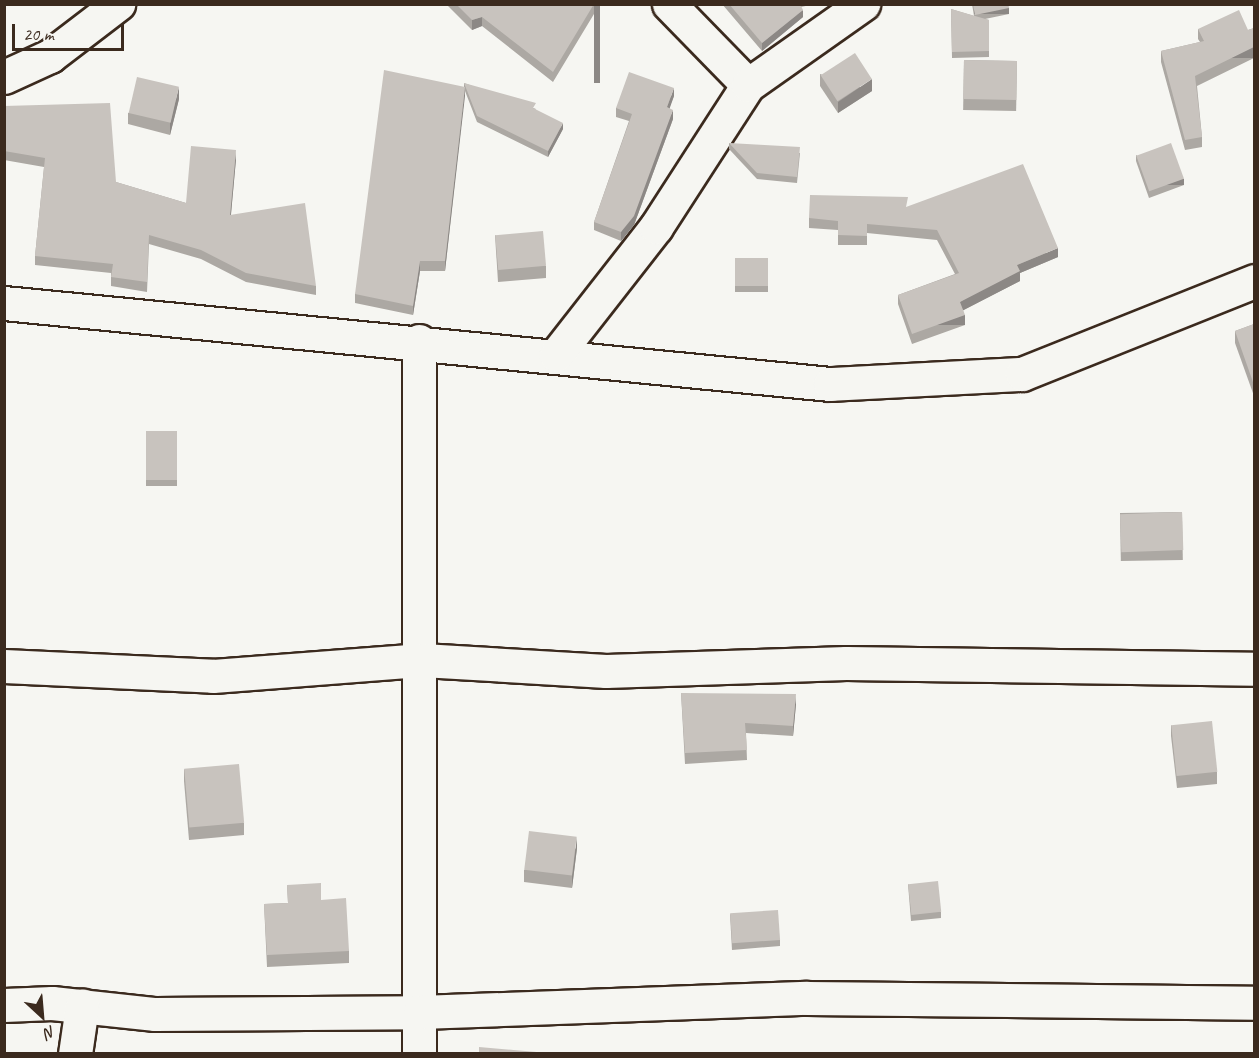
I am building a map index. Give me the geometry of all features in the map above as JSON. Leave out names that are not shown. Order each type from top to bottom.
[{"type":"street","points":[[4,77],[50,56],[118,4]]},
{"type":"street","points":[[669,4],[748,85]]},
{"type":"street","points":[[556,355],[662,218],[748,85],[863,4]]},
{"type":"street","points":[[4,303],[419,341],[830,384],[1022,374],[1254,281]]},
{"type":"street","points":[[419,341],[422,660],[419,1053]]},
{"type":"street","points":[[4,666],[213,676],[422,660],[606,671],[846,663],[1254,669]]},
{"type":"street","points":[[4,1005],[82,1006],[155,1014],[420,1012],[807,998],[1254,1003]]},
{"type":"street","points":[[75,1053],[82,1006]]},
{"type":"building","points":[[456,4],[594,4],[553,72],[482,17],[472,20]]},
{"type":"building","points":[[729,4],[800,4],[803,10],[762,43]]},
{"type":"building","points":[[973,4],[1008,4],[1009,8],[975,15]]},
{"type":"building","points":[[951,9],[989,20],[989,51],[952,52]]},
{"type":"building","points":[[1239,10],[1248,30],[1254,28],[1254,47],[1195,76],[1202,137],[1185,140],[1161,51],[1204,41],[1198,29]]},
{"type":"building","points":[[855,53],[872,79],[837,101],[821,75]]},
{"type":"building","points":[[964,60],[1017,61],[1016,100],[963,99]]},
{"type":"building","points":[[384,70],[465,87],[445,261],[420,261],[413,306],[355,294]]},
{"type":"building","points":[[629,72],[674,88],[667,107],[673,110],[634,216],[621,232],[594,222],[632,114],[616,108]]},
{"type":"building","points":[[137,77],[179,87],[171,123],[129,113]]},
{"type":"building","points":[[464,83],[536,103],[533,108],[563,123],[548,151],[477,116]]},
{"type":"building","points":[[110,103],[116,182],[186,203],[191,146],[236,150],[230,215],[305,203],[316,286],[246,273],[201,250],[149,235],[147,282],[111,277],[113,264],[35,256],[45,158],[4,151],[4,106]]},
{"type":"building","points":[[729,143],[800,147],[797,177],[757,173]]},
{"type":"building","points":[[1171,143],[1184,179],[1149,191],[1136,156]]},
{"type":"building","points":[[1023,164],[1058,248],[1017,265],[1020,271],[960,302],[965,315],[912,334],[898,295],[959,273],[937,230],[867,224],[867,236],[838,235],[838,221],[809,218],[810,195],[908,197],[906,207]]},
{"type":"building","points":[[543,231],[546,266],[498,270],[495,235]]},
{"type":"building","points":[[735,258],[768,258],[768,286],[735,286]]},
{"type":"building","points":[[1254,324],[1254,385],[1235,331]]},
{"type":"building","points":[[146,431],[177,431],[177,480],[146,480]]},
{"type":"building","points":[[1182,512],[1183,550],[1121,552],[1120,514]]},
{"type":"building","points":[[681,693],[796,694],[793,726],[745,723],[747,750],[685,753]]},
{"type":"building","points":[[1212,721],[1217,772],[1177,776],[1171,725]]},
{"type":"building","points":[[239,764],[244,823],[189,828],[184,769]]},
{"type":"building","points":[[529,831],[577,837],[572,876],[524,870]]},
{"type":"building","points":[[938,881],[941,912],[911,915],[908,884]]},
{"type":"building","points":[[321,883],[321,900],[346,898],[349,951],[267,955],[264,904],[288,903],[287,885]]},
{"type":"building","points":[[778,910],[780,940],[732,943],[730,913]]},
{"type":"building","points":[[479,1047],[548,1053],[479,1053]]}]
